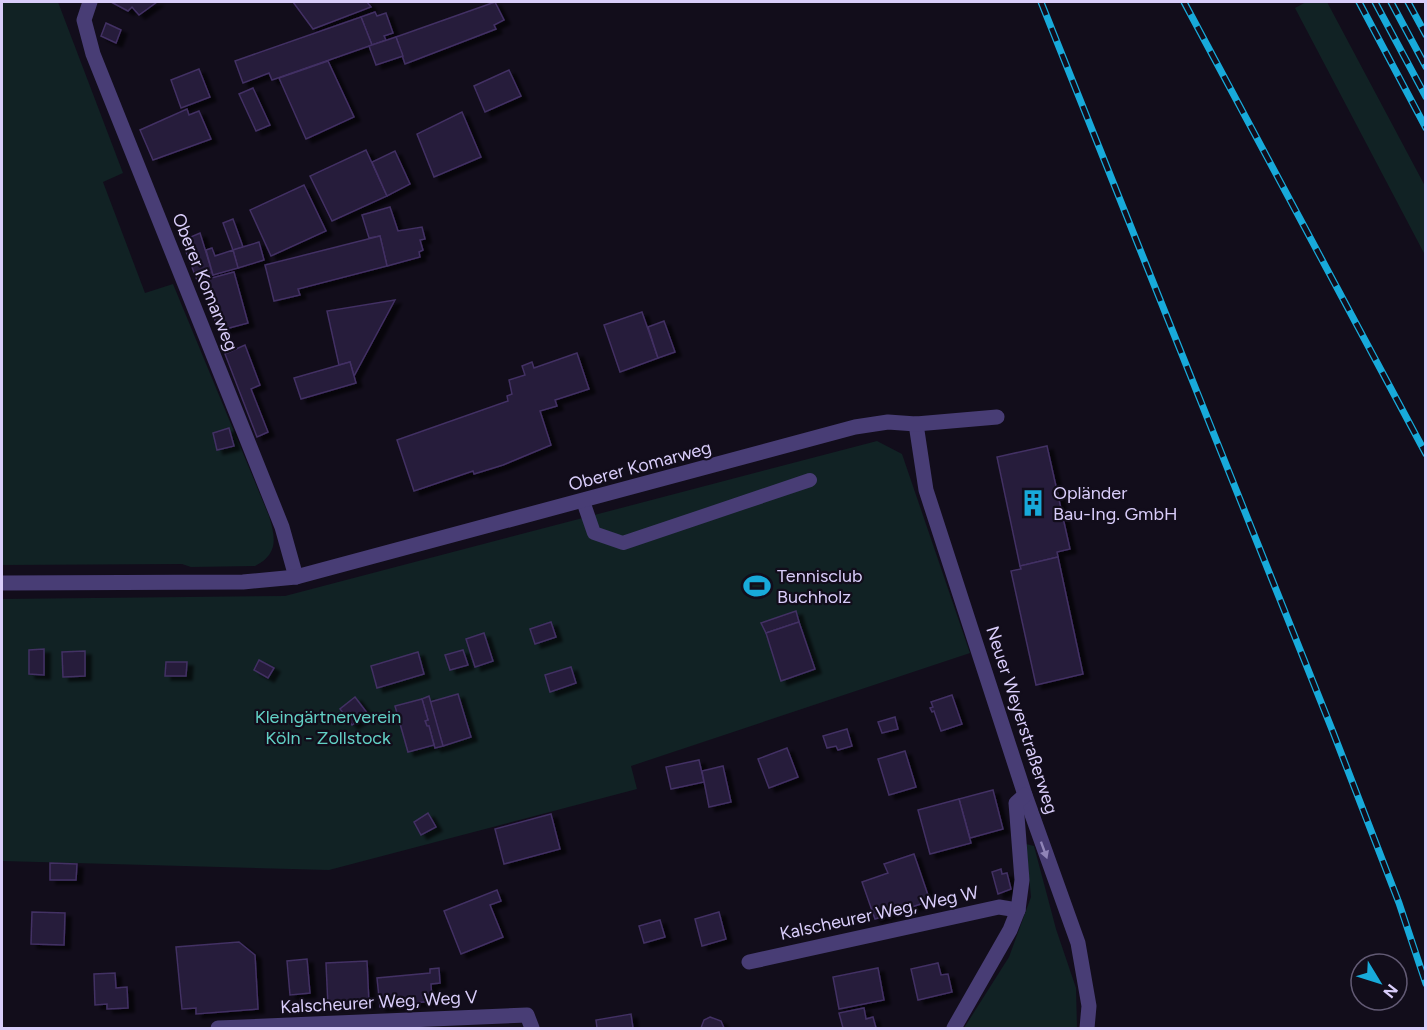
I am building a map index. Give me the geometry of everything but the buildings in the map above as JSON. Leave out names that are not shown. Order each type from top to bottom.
[{"type":"street","name":"Oberer Komarweg","points":[[90,2],[84,20],[93,54],[282,527],[296,577]]},
{"type":"street","name":"Oberer Komarweg","points":[[2,583],[243,582],[296,577],[855,428],[888,422],[916,423],[997,417]]},
{"type":"street","name":"Neuer Weyerstraßerweg","points":[[916,423],[926,490],[1025,795],[1078,943],[1089,1006],[1087,1029]]},
{"type":"street","points":[[954,1029],[1010,930],[1018,910],[1023,880],[1016,803],[1025,795]]},
{"type":"street","name":"Kalscheurer Weg, Weg W","points":[[749,962],[999,907],[1018,910]]},
{"type":"street","name":"Kalscheurer Weg, Weg V","points":[[218,1029],[527,1015],[532,1029]]},
{"type":"lane","points":[[582,501],[594,534],[623,543],[810,480]]},
{"type":"green space","points":[[2,2],[58,2],[123,173],[103,182],[145,293],[173,284],[269,516],[274,539],[273,545],[268,556],[255,566],[2,565]]},
{"type":"green space","points":[[1306,2],[1327,2],[1425,186],[1425,255],[1295,8]]},
{"type":"green space","name":"Kleingärtnerverein Köln - Zollstock","points":[[877,441],[902,454],[970,653],[631,766],[637,789],[329,870],[2,861],[2,599],[285,596]]},
{"type":"green space","points":[[1026,844],[1034,846],[1056,929],[1076,988],[1077,1028],[964,1028],[1009,957],[1031,897]]},
{"type":"railway","points":[[1041,2],[1333,732],[1399,903],[1426,984]]},
{"type":"railway","points":[[1184,2],[1426,454]]},
{"type":"railway","points":[[1359,2],[1426,128]]},
{"type":"railway","points":[[1375,2],[1426,97]]},
{"type":"railway","points":[[1391,2],[1426,67]]},
{"type":"railway","points":[[1408,2],[1426,35]]},
{"type":"place","name":"Opländer Bau-Ing. GmbH","points":[[1033,503]]},
{"type":"place","name":"Tennisclub Buchholz","points":[[757,586]]}]
